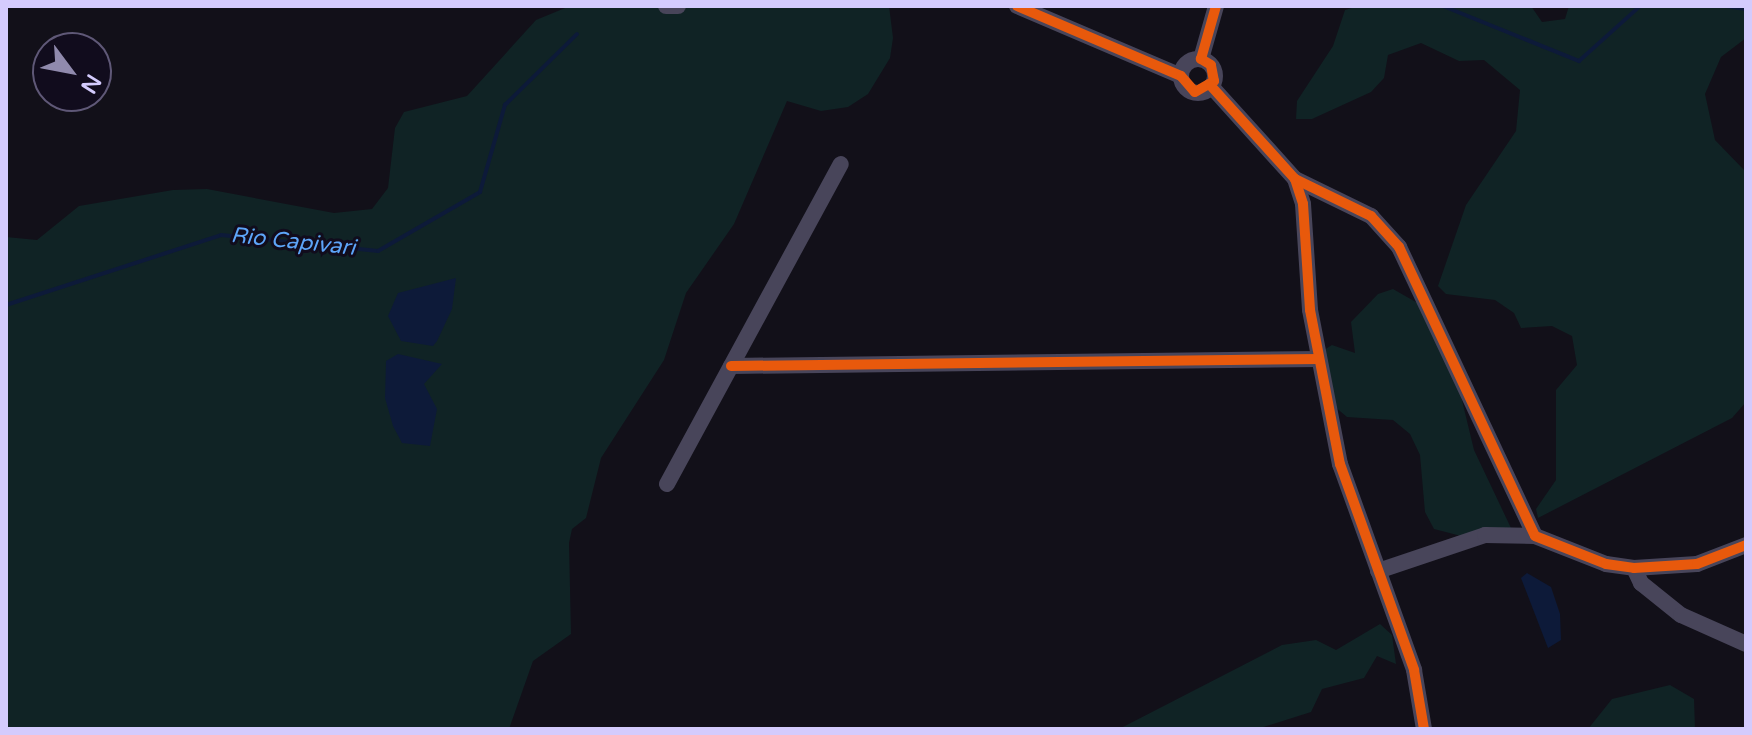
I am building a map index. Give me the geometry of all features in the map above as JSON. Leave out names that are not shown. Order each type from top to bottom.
[{"type":"street","points":[[666,6],[678,6]]},
{"type":"street","points":[[1017,6],[1181,76],[1195,92],[1211,86]]},
{"type":"street","points":[[1201,59],[1216,6]]},
{"type":"street","points":[[1181,76],[1189,61],[1201,59],[1214,70],[1211,86]]},
{"type":"street","points":[[1211,86],[1295,179],[1371,216],[1399,247],[1535,536]]},
{"type":"street","points":[[667,484],[841,164]]},
{"type":"street","points":[[1295,179],[1319,359],[1340,464],[1417,680],[1424,729]]},
{"type":"street","points":[[731,366],[1319,359]]},
{"type":"street","points":[[1378,571],[1485,535],[1535,536],[1606,564],[1634,568],[1697,564],[1746,545]]},
{"type":"street","points":[[1634,568],[1641,583],[1681,615],[1746,644]]},
{"type":"green space","points":[[570,6],[889,6],[893,38],[890,58],[868,94],[848,107],[821,111],[787,101],[734,224],[686,293],[664,360],[601,458],[586,518],[572,529],[569,543],[571,634],[533,661],[509,729],[6,729],[6,237],[37,240],[79,206],[173,190],[207,189],[334,213],[372,209],[388,188],[395,128],[404,112],[467,96],[536,20]]},
{"type":"green space","points":[[1358,6],[1531,6],[1542,22],[1565,19],[1569,6],[1746,6],[1746,38],[1721,57],[1705,94],[1715,140],[1746,172],[1746,402],[1732,418],[1538,518],[1536,509],[1556,480],[1556,390],[1577,365],[1572,336],[1552,326],[1521,328],[1514,313],[1495,300],[1446,294],[1438,286],[1466,205],[1516,131],[1520,90],[1484,60],[1459,61],[1421,43],[1388,55],[1384,78],[1371,92],[1312,119],[1296,119],[1297,101],[1333,46],[1345,10]]},
{"type":"green space","points":[[1393,289],[1421,305],[1452,359],[1474,450],[1511,528],[1465,537],[1434,529],[1425,512],[1420,455],[1410,434],[1393,420],[1347,417],[1334,406],[1324,350],[1332,345],[1355,353],[1351,322],[1378,294]]},
{"type":"green space","points":[[1380,624],[1392,635],[1396,664],[1377,656],[1364,678],[1322,689],[1311,712],[1257,729],[1119,729],[1282,645],[1316,640],[1336,650]]},
{"type":"green space","points":[[1670,685],[1694,699],[1695,729],[1588,729],[1612,699]]},
{"type":"water","points":[[456,278],[452,309],[433,346],[401,341],[388,316],[398,293]]},
{"type":"water","points":[[398,354],[442,364],[424,384],[437,409],[430,446],[402,443],[393,426],[385,398],[386,361]]},
{"type":"water","points":[[1527,573],[1551,587],[1560,614],[1561,640],[1548,648],[1521,578]]},
{"type":"waterway","name":"Rio Capivari","points":[[1443,6],[1579,61],[1640,6]]},
{"type":"waterway","name":"Rio Capivari","points":[[1726,6],[1746,9]]},
{"type":"waterway","name":"Rio Capivari","points":[[6,305],[221,235],[378,251],[480,192],[505,105],[577,34]]},
{"type":"cycle path","points":[[1017,6],[1181,76],[1195,92],[1214,81],[1211,65],[1201,59],[1216,6]]},
{"type":"cycle path","points":[[1211,86],[1295,179],[1303,204],[1310,310],[1340,464],[1414,670],[1424,729]]},
{"type":"cycle path","points":[[1295,179],[1371,216],[1399,247],[1535,536],[1606,564],[1634,568],[1697,564],[1746,545]]},
{"type":"cycle path","points":[[731,366],[1319,359]]}]
